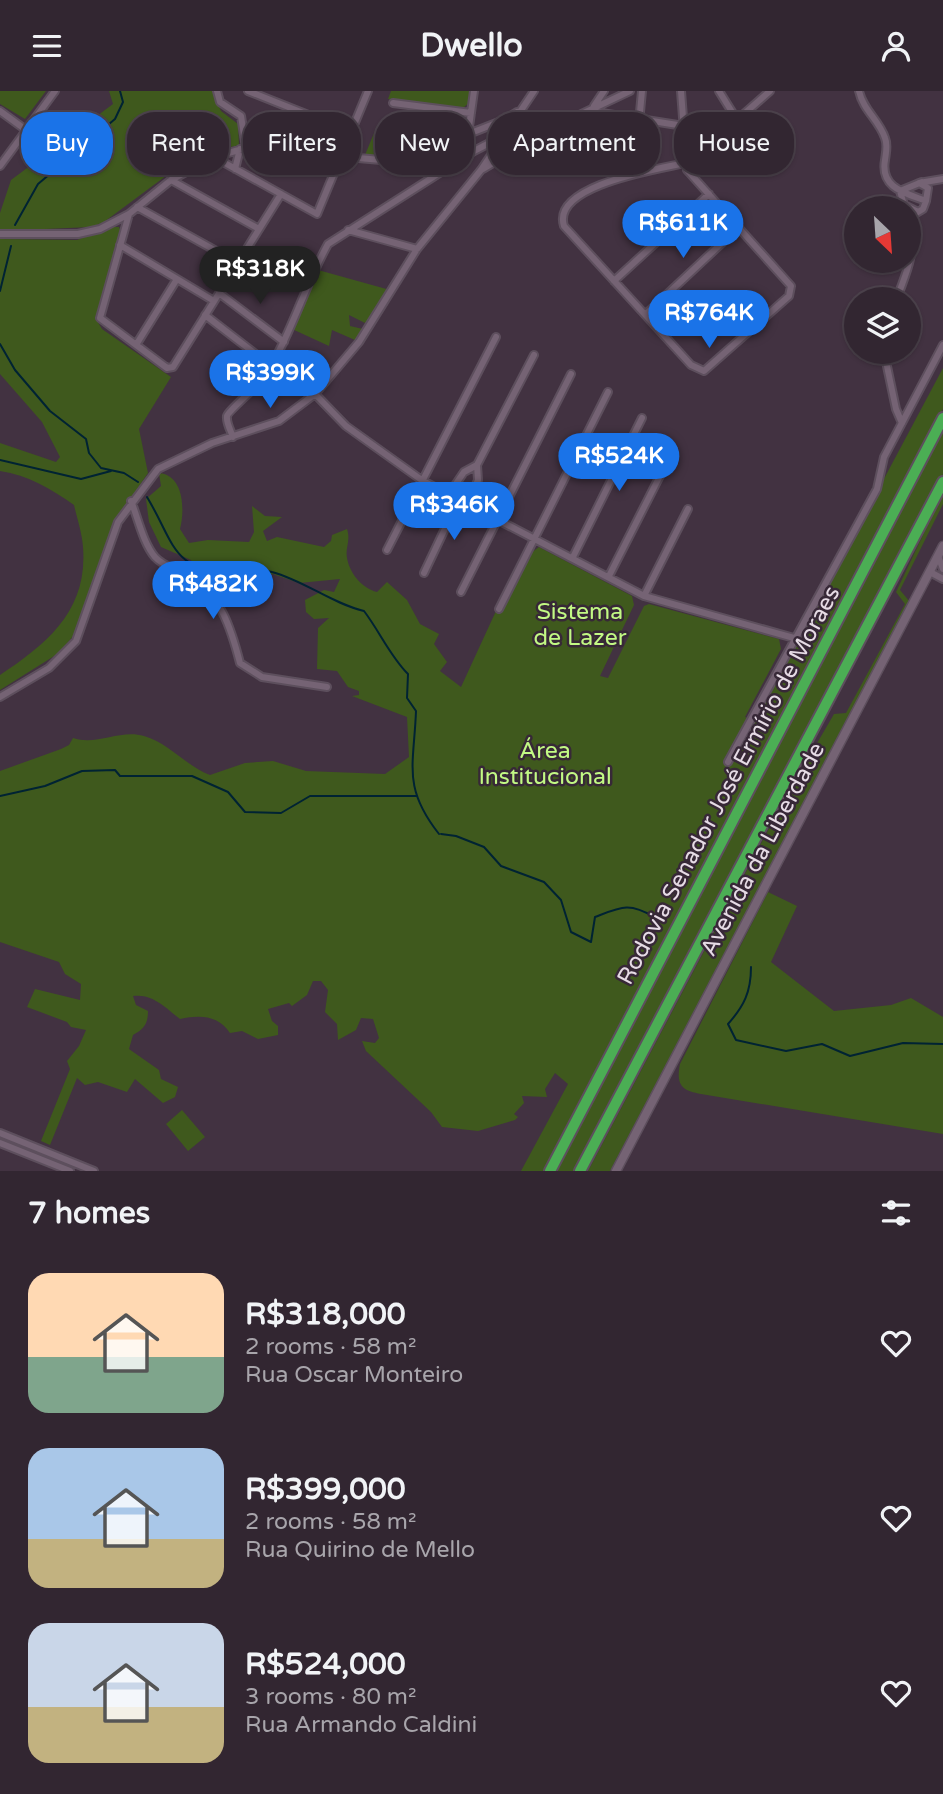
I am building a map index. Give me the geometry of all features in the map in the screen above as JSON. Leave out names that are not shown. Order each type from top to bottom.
[{"type":"highway","name":"Rodovia Senador José Ermírio de Moraes","points":[[550,1171],[943,418]]},
{"type":"highway","points":[[580,1171],[943,482]]},
{"type":"street","points":[[39,112],[55,91]]},
{"type":"street","points":[[217,91],[220,102],[241,116],[243,149],[235,169]]},
{"type":"street","points":[[248,91],[301,112]]},
{"type":"street","points":[[471,112],[474,91]]},
{"type":"street","points":[[474,131],[521,110],[534,91]]},
{"type":"street","points":[[589,109],[604,91]]},
{"type":"street","points":[[481,170],[589,109],[630,91]]},
{"type":"street","points":[[640,112],[642,91]]},
{"type":"street","points":[[681,91],[683,112]]},
{"type":"street","points":[[719,91],[732,112]]},
{"type":"street","points":[[746,112],[768,91]]},
{"type":"street","points":[[859,91],[862,104],[886,139],[885,176],[900,191],[926,201]]},
{"type":"street","points":[[358,112],[366,92]]},
{"type":"street","points":[[393,103],[463,112]]},
{"type":"street","points":[[589,109],[608,112]]},
{"type":"street","points":[[0,111],[21,126]]},
{"type":"street","points":[[1,163],[21,137]]},
{"type":"street","points":[[233,437],[227,418],[228,412],[249,395],[284,342],[317,263],[328,244],[488,145]]},
{"type":"street","points":[[229,153],[243,149]]},
{"type":"street","points":[[0,697],[49,669],[76,641],[118,521],[131,501],[161,467],[279,421],[315,394],[359,342],[418,249],[488,158]]},
{"type":"street","points":[[229,166],[317,215],[334,175]]},
{"type":"street","points":[[674,166],[606,183],[580,195],[567,206],[562,219],[564,226],[691,365],[704,371],[789,296],[791,286],[691,175]]},
{"type":"street","points":[[0,234],[78,234],[100,229],[130,214],[180,175]]},
{"type":"street","points":[[900,191],[922,182],[943,179]]},
{"type":"street","points":[[171,180],[259,229]]},
{"type":"street","points":[[921,210],[926,201],[928,188],[919,185],[922,182]]},
{"type":"street","points":[[900,191],[901,196]]},
{"type":"street","points":[[130,214],[100,318],[167,368],[173,367],[281,194]]},
{"type":"street","points":[[614,281],[709,194]]},
{"type":"street","points":[[137,207],[237,264]]},
{"type":"street","points":[[646,314],[739,227]]},
{"type":"street","points":[[348,230],[418,249]]},
{"type":"street","points":[[120,245],[214,301]]},
{"type":"street","points":[[136,345],[177,279]]},
{"type":"street","points":[[219,293],[284,342]]},
{"type":"street","points":[[205,315],[270,365]]},
{"type":"street","points":[[387,550],[496,337]]},
{"type":"street","points":[[728,762],[877,489],[882,463],[943,345]]},
{"type":"street","points":[[468,503],[478,480],[477,465],[534,355]]},
{"type":"street","points":[[887,364],[896,409],[902,423]]},
{"type":"street","points":[[461,592],[571,374]]},
{"type":"street","points":[[499,609],[608,392]]},
{"type":"street","points":[[315,394],[346,426],[423,481],[645,596],[794,638]]},
{"type":"street","points":[[573,557],[642,418]]},
{"type":"street","points":[[609,576],[666,464]]},
{"type":"street","points":[[449,494],[464,472],[477,465]]},
{"type":"street","points":[[424,573],[459,499]]},
{"type":"street","points":[[131,501],[153,555],[167,566],[189,576],[219,606],[229,621],[240,663],[262,677],[327,687]]},
{"type":"street","points":[[645,596],[688,509]]},
{"type":"street","name":"Avenida da Liberdade","points":[[616,1171],[943,546]]},
{"type":"street","points":[[938,556],[943,569]]},
{"type":"street","points":[[930,572],[943,579]]},
{"type":"street","points":[[0,1133],[94,1171]]},
{"type":"street","points":[[0,1143],[70,1171]]},
{"type":"green space","points":[[0,91],[46,91],[30,112],[21,112],[21,117],[0,104]]},
{"type":"green space","points":[[109,91],[212,91],[222,112],[127,112],[127,175],[167,175],[104,222],[91,227],[0,231],[0,213],[11,180],[21,173],[21,175],[113,175],[113,112],[102,112],[113,104]]},
{"type":"green space","points":[[391,91],[471,91],[470,102],[463,108],[388,99]]},
{"type":"green space","points":[[229,117],[238,124],[239,145],[229,148]]},
{"type":"green space","points":[[375,131],[375,155],[365,155]]},
{"type":"green space","points":[[119,227],[121,232],[96,319],[102,329],[171,377],[139,429],[148,473],[114,523],[74,635],[59,653],[0,690],[0,675],[49,637],[72,607],[83,569],[83,547],[74,505],[39,483],[0,471],[0,443],[56,462],[60,457],[42,422],[0,374],[0,239],[77,240]]},
{"type":"green space","points":[[318,270],[390,290],[367,324],[349,315],[350,326],[363,329],[355,340],[332,330],[329,346],[292,329]]},
{"type":"green space","points":[[943,368],[943,409],[544,1171],[521,1171],[568,1084],[555,1073],[545,1089],[547,1097],[522,1096],[524,1103],[514,1114],[518,1117],[515,1120],[478,1131],[442,1127],[431,1112],[366,1051],[362,1041],[375,1043],[379,1038],[373,1019],[361,1018],[356,1030],[338,1040],[337,1024],[325,1012],[328,990],[321,981],[313,981],[307,995],[292,1006],[289,1003],[268,1009],[272,1021],[278,1026],[278,1035],[258,1039],[242,1031],[230,1033],[220,1023],[208,1018],[180,1019],[153,999],[133,996],[136,1005],[148,1011],[148,1016],[145,1026],[133,1035],[129,1049],[159,1070],[161,1079],[178,1087],[175,1097],[163,1103],[135,1079],[127,1092],[98,1082],[85,1085],[77,1078],[50,1145],[41,1141],[70,1069],[67,1061],[79,1046],[86,1030],[71,1027],[67,1022],[27,1007],[35,989],[80,1000],[81,984],[65,974],[59,962],[0,942],[0,771],[61,749],[69,745],[73,738],[91,740],[126,734],[153,739],[210,775],[245,763],[273,761],[306,771],[385,774],[409,757],[407,717],[352,696],[359,695],[359,691],[348,687],[337,671],[317,669],[318,628],[329,618],[314,619],[306,612],[305,600],[324,590],[334,592],[340,579],[299,583],[273,574],[262,576],[252,586],[235,575],[224,574],[237,564],[211,564],[197,572],[191,560],[161,547],[149,522],[146,499],[161,486],[159,473],[174,480],[178,487],[182,503],[180,529],[189,543],[208,540],[249,542],[254,532],[252,506],[265,516],[282,517],[263,531],[267,541],[277,537],[324,547],[331,541],[332,535],[347,529],[347,558],[354,575],[366,587],[377,592],[387,582],[407,600],[420,624],[439,634],[434,644],[447,662],[440,671],[461,687],[496,611],[501,612],[527,556],[539,547],[632,596],[634,605],[600,676],[608,678],[644,606],[649,604],[779,639],[781,649],[745,717],[755,721]]},
{"type":"green space","points":[[943,429],[943,474],[577,1171],[555,1171]]},
{"type":"green space","points":[[943,493],[943,504],[900,590],[910,602],[610,1171],[588,1171],[784,800],[834,714],[846,713],[905,604],[896,592]]},
{"type":"green space","points":[[768,892],[797,906],[771,962],[834,1011],[891,1005],[911,998],[943,1017],[943,1134],[701,1094],[689,1091],[682,1085],[679,1077],[680,1064]]},
{"type":"green space","points":[[182,1110],[205,1137],[188,1151],[166,1124]]},
{"type":"waterway","points":[[15,225],[38,184],[115,119],[123,102],[120,91]]},
{"type":"waterway","points":[[0,291],[11,246]]},
{"type":"waterway","points":[[0,344],[15,370],[50,411],[86,439],[89,453],[101,468],[124,473],[138,482]]},
{"type":"waterway","points":[[0,460],[81,479],[111,471]]},
{"type":"waterway","points":[[147,497],[171,541],[186,561],[214,572],[272,572],[364,611],[408,674],[407,698],[416,711],[413,761],[415,789],[427,817],[439,834]]},
{"type":"waterway","points":[[0,796],[45,786],[82,771],[115,770],[120,776],[192,776],[228,792],[245,812],[281,813],[310,796],[416,796]]},
{"type":"waterway","points":[[441,834],[456,836],[484,847],[501,866],[544,882],[561,900],[571,932],[591,942],[595,917],[625,908],[638,909],[654,917]]},
{"type":"waterway","points":[[751,967],[746,998],[728,1024],[736,1040],[786,1051],[822,1044],[850,1056],[903,1043],[943,1044]]},
{"type":"park label","name":"Sistema de Lazer","points":[[580,624]]},
{"type":"park label","name":"Área Institucional","points":[[545,763]]}]
